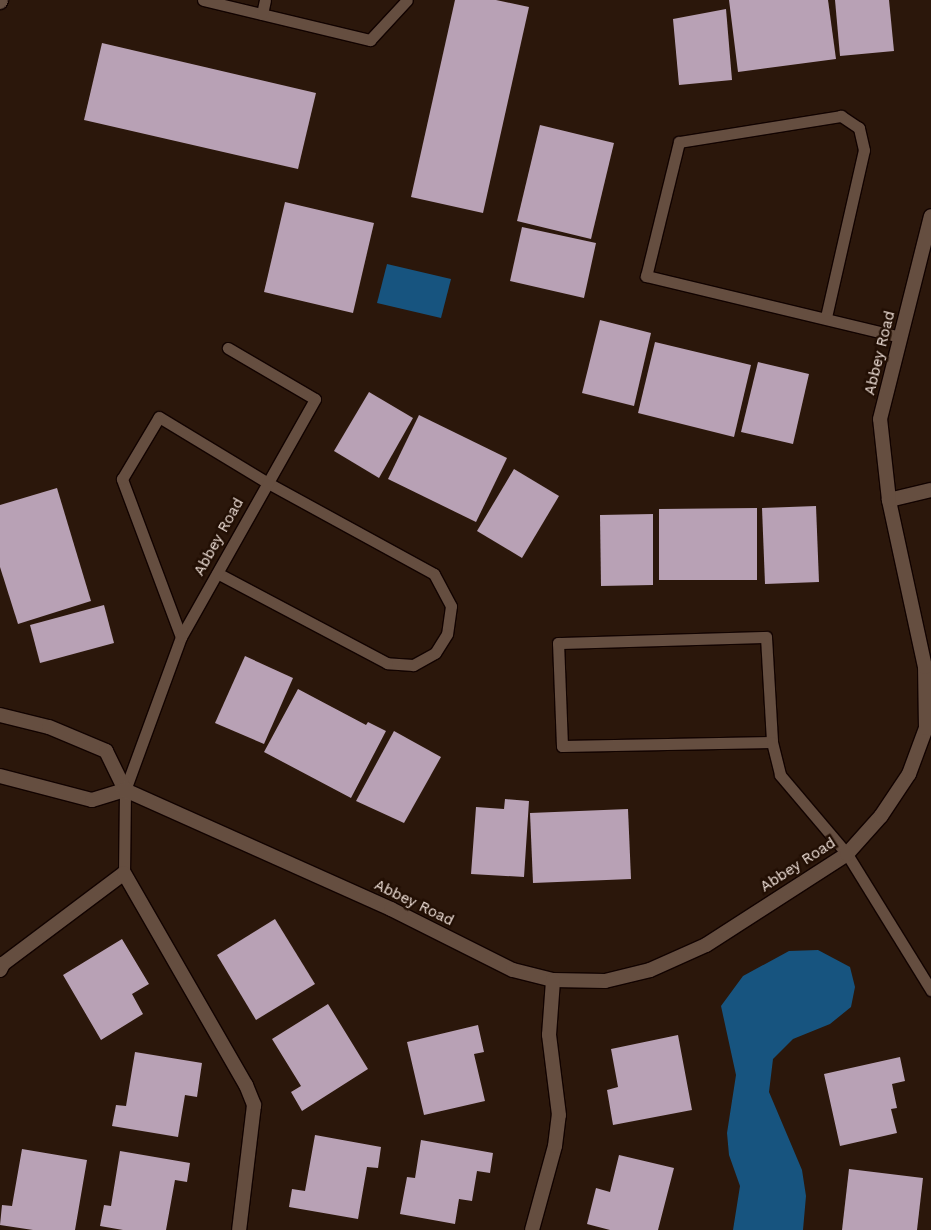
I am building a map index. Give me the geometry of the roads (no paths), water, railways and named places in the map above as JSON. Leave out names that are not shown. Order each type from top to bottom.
[{"type":"street","name":"Abbey Road","points":[[0,715],[49,727],[106,751],[125,790],[391,908],[513,970],[553,980],[605,981],[650,970],[706,944],[847,854],[881,816],[909,774],[926,728],[925,667],[888,500],[880,420],[931,216]]},
{"type":"street","points":[[888,500],[931,490]]},
{"type":"street","points":[[0,776],[92,800],[125,790]]},
{"type":"street","points":[[0,970],[3,964],[124,873],[246,1085],[254,1105],[239,1230]]},
{"type":"street","points":[[532,1230],[555,1146],[559,1115],[549,1035],[553,980]]},
{"type":"lane","points":[[203,0],[370,40],[407,0]]},
{"type":"lane","points":[[262,14],[265,0]]},
{"type":"lane","points":[[826,317],[864,150],[859,128],[841,116],[679,142],[646,276],[826,317],[900,337]]},
{"type":"lane","name":"Abbey Road","points":[[124,873],[125,790],[181,637],[316,399],[228,348]]},
{"type":"lane","points":[[181,637],[122,480],[158,417],[268,483],[434,574],[450,606],[447,634],[435,653],[413,665],[387,664],[218,573]]},
{"type":"lane","points":[[772,742],[562,746],[558,643],[766,637],[772,742],[780,775],[847,854],[931,990]]},
{"type":"water","points":[[387,264],[451,279],[441,318],[377,303]]},
{"type":"water","points":[[818,950],[850,967],[855,987],[851,1007],[830,1024],[793,1039],[773,1059],[769,1092],[802,1170],[806,1196],[803,1230],[733,1230],[740,1186],[729,1155],[727,1133],[736,1075],[721,1006],[743,976],[789,951]]}]
